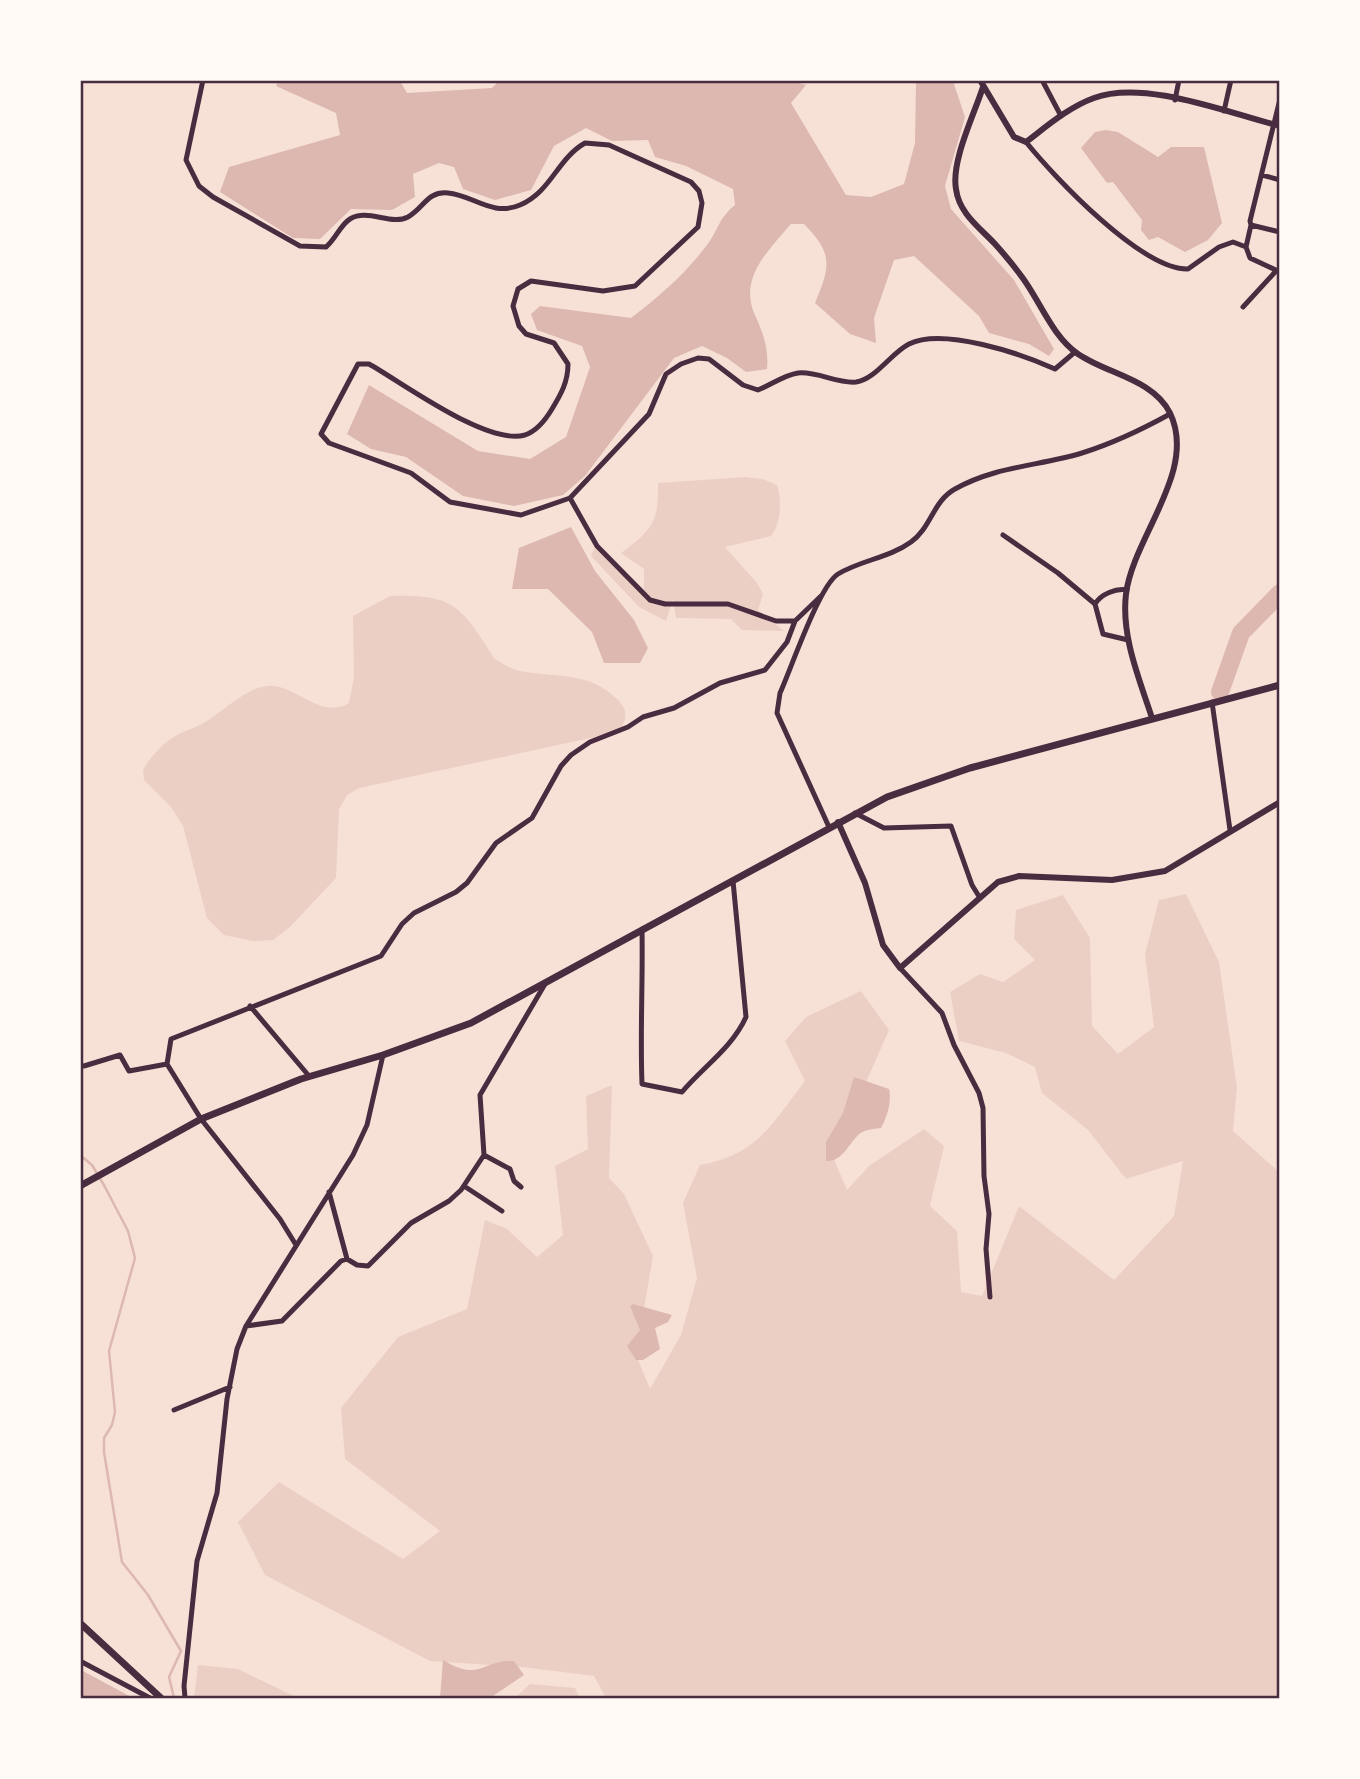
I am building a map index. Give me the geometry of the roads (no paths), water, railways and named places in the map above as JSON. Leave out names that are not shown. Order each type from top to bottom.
[{"type":"main road","points":[[80,1186],[201,1119],[309,1076],[383,1055],[471,1023],[887,797],[970,768],[1279,685]]},
{"type":"main road","points":[[80,1623],[161,1699]]},
{"type":"street","points":[[203,80],[187,148],[190,172],[213,197],[300,246],[326,247],[344,224],[362,215],[396,219],[408,217],[432,195],[443,192],[454,193],[488,208],[517,206],[540,194],[564,159],[584,143],[608,145],[691,182],[699,191],[702,202],[698,227],[635,286],[603,291],[531,281],[517,289],[513,306],[519,326],[526,334],[554,343],[568,364],[564,388],[537,428],[525,435],[498,434],[457,418],[369,364],[358,364],[321,434],[329,443],[411,473],[450,502],[521,515],[570,498],[649,414],[666,374],[681,364],[698,358],[709,359],[743,385],[758,390],[799,373],[856,382],[867,378],[911,343],[949,340],[986,345],[1023,354],[1055,369],[1075,352]]},
{"type":"street","points":[[1042,80],[1061,116]]},
{"type":"street","points":[[1175,100],[1179,80]]},
{"type":"street","points":[[1224,111],[1231,80]]},
{"type":"street","points":[[982,84],[1014,137],[1026,142],[1055,178],[1118,233],[1165,267],[1188,269],[1219,247],[1233,242],[1246,247]]},
{"type":"street","points":[[982,84],[957,165],[955,186],[959,206],[1023,278],[1064,342],[1075,352],[1150,390],[1170,414],[1178,442],[1175,464],[1127,590],[1125,622],[1128,640],[1152,718]]},
{"type":"street","points":[[1026,142],[1061,116],[1093,98],[1112,93],[1143,93],[1276,125]]},
{"type":"street","points":[[1243,307],[1278,272],[1250,258],[1246,247],[1276,125],[1279,99]]},
{"type":"street","points":[[1262,175],[1279,180]]},
{"type":"street","points":[[1251,225],[1279,232]]},
{"type":"street","points":[[296,1245],[280,1219],[201,1119],[167,1064],[171,1039],[381,956],[402,924],[414,913],[456,892],[467,883],[496,843],[532,818],[561,766],[571,755],[590,742],[628,727],[643,716],[674,708],[720,683],[765,670],[787,642],[795,621],[821,596],[836,575],[912,542],[920,535],[935,508],[953,490],[1006,467],[1081,453],[1129,437],[1170,414]]},
{"type":"street","points":[[570,498],[597,545],[650,600],[665,604],[728,604],[776,621],[795,621]]},
{"type":"street","points":[[1003,535],[1058,573],[1095,604],[1103,634],[1128,640]]},
{"type":"street","points":[[1095,604],[1098,598],[1119,589],[1127,590]]},
{"type":"street","points":[[821,596],[780,693],[777,713],[829,827]]},
{"type":"street","points":[[1212,702],[1230,830]]},
{"type":"street","points":[[900,968],[998,882],[1019,876],[1112,880],[1166,871],[1279,802]]},
{"type":"street","points":[[855,813],[884,828],[951,826],[972,885],[980,898]]},
{"type":"street","points":[[838,822],[865,883],[883,945],[900,968],[942,1013],[954,1045],[979,1093],[989,1214],[986,1249],[990,1297]]},
{"type":"street","points":[[642,929],[644,994],[639,1011],[642,1084],[682,1092],[697,1074],[716,1060],[746,1017],[733,881]]},
{"type":"street","points":[[329,1192],[347,1259],[357,1265],[368,1266],[411,1223],[449,1201],[464,1186],[484,1155],[480,1095],[542,994],[545,984]]},
{"type":"street","points":[[250,1006],[309,1076]]},
{"type":"street","points":[[84,1066],[120,1055],[129,1071],[167,1064]]},
{"type":"street","points":[[186,1699],[191,1595],[197,1561],[217,1493],[237,1349],[246,1326],[353,1155],[367,1125],[383,1055]]},
{"type":"street","points":[[484,1155],[510,1169],[514,1181],[521,1186]]},
{"type":"street","points":[[464,1186],[502,1211]]},
{"type":"street","points":[[246,1326],[282,1321],[331,1270],[347,1259]]},
{"type":"street","points":[[174,1410],[230,1387]]},
{"type":"street","points":[[80,1661],[150,1699]]},
{"type":"waterway","points":[[1220,692],[1241,633],[1280,593]]},
{"type":"waterway","points":[[80,1155],[92,1165],[105,1187],[128,1231],[135,1258],[109,1351],[115,1412],[112,1425],[104,1438],[104,1452],[122,1562],[148,1595],[181,1651],[169,1677],[174,1698]]}]
